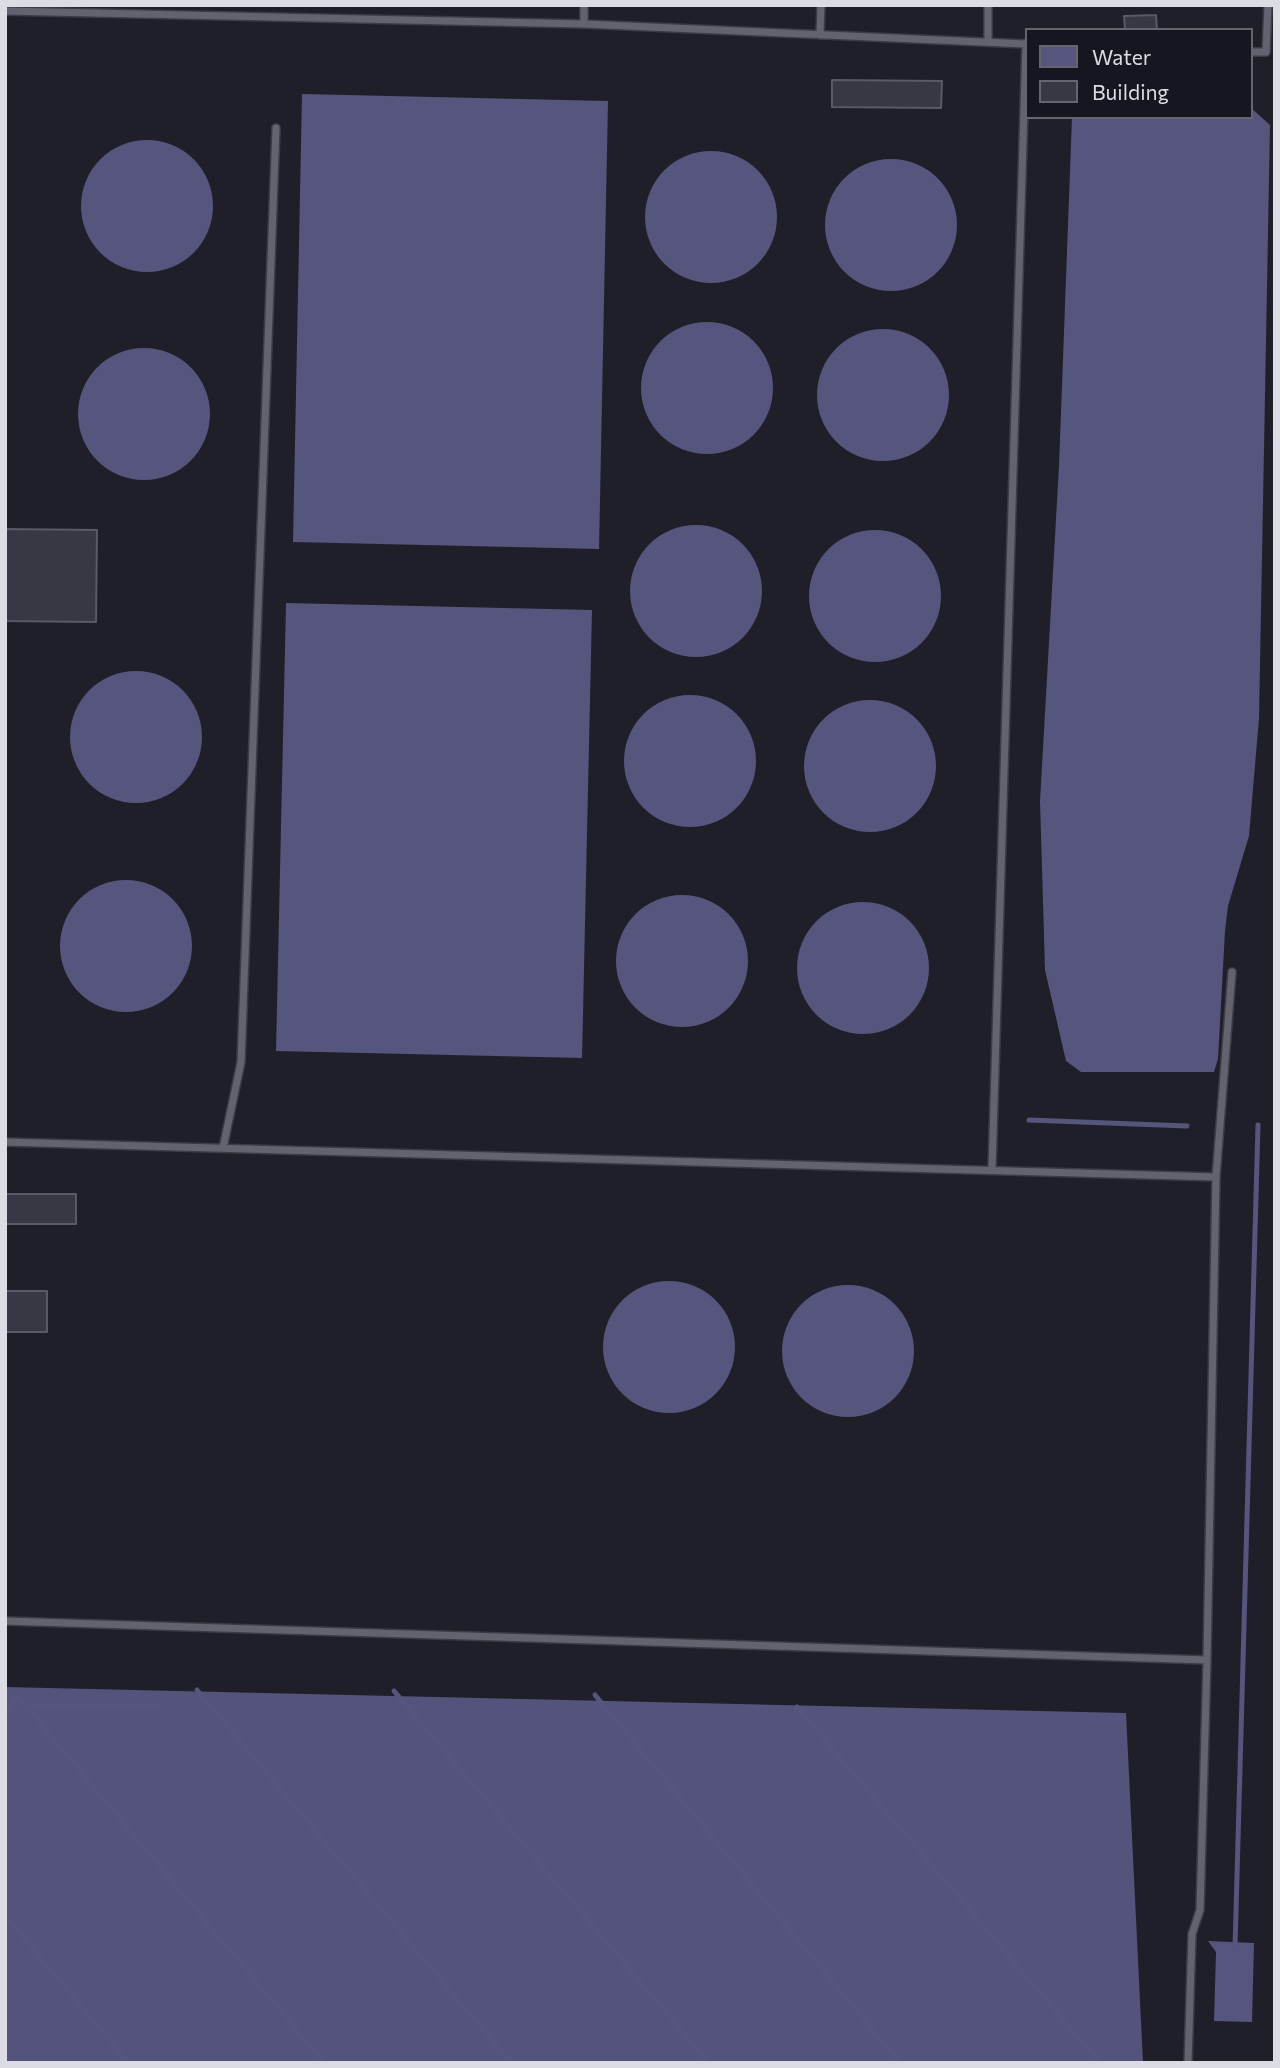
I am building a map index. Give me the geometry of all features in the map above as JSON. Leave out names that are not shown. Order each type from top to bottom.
[{"type":"lane","points":[[584,5],[584,24]]},
{"type":"lane","points":[[820,35],[821,5]]},
{"type":"lane","points":[[988,5],[988,40]]},
{"type":"lane","points":[[1252,52],[1266,52],[1268,5]]},
{"type":"lane","points":[[5,11],[584,24],[1024,43]]},
{"type":"lane","points":[[992,1169],[1024,109]]},
{"type":"lane","points":[[223,1148],[241,1062],[276,128]]},
{"type":"lane","points":[[1188,2063],[1192,1934],[1200,1910],[1216,1177],[1232,972]]},
{"type":"lane","points":[[5,1142],[1216,1177]]},
{"type":"lane","points":[[5,1622],[1207,1660]]},
{"type":"shaded area","points":[[5,1687],[1126,1713],[1143,2063],[5,2063]]},
{"type":"water","points":[[302,94],[608,101],[599,549],[293,542]]},
{"type":"water","points":[[1252,109],[1270,125],[1259,718],[1249,836],[1228,906],[1218,1059],[1214,1072],[1081,1072],[1066,1061],[1045,970],[1040,801],[1059,466],[1072,119],[1252,119]]},
{"type":"water","points":[[147,140],[172,145],[194,159],[208,181],[213,206],[208,231],[194,253],[172,267],[147,272],[122,267],[100,253],[86,231],[81,206],[86,181],[100,159],[122,145]]},
{"type":"water","points":[[711,151],[736,156],[758,170],[772,192],[777,217],[772,242],[758,264],[736,278],[711,283],[686,278],[664,264],[650,242],[645,217],[650,192],[664,170],[686,156]]},
{"type":"water","points":[[891,159],[916,164],[938,178],[952,200],[957,225],[952,250],[938,272],[916,286],[891,291],[866,286],[844,272],[830,250],[825,225],[830,200],[844,178],[866,164]]},
{"type":"water","points":[[707,322],[732,327],[754,341],[768,363],[773,388],[768,413],[754,435],[732,449],[707,454],[682,449],[660,435],[646,413],[641,388],[646,363],[660,341],[682,327]]},
{"type":"water","points":[[883,329],[908,334],[930,348],[944,370],[949,395],[944,420],[930,442],[908,456],[883,461],[858,456],[836,442],[822,420],[817,395],[822,370],[836,348],[858,334]]},
{"type":"water","points":[[144,348],[169,353],[191,367],[205,389],[210,414],[205,439],[191,461],[169,475],[144,480],[119,475],[97,461],[83,439],[78,414],[83,389],[97,367],[119,353]]},
{"type":"water","points":[[696,525],[721,530],[743,544],[757,566],[762,591],[757,616],[743,638],[721,652],[696,657],[671,652],[649,638],[635,616],[630,591],[635,566],[649,544],[671,530]]},
{"type":"water","points":[[875,530],[900,535],[922,549],[936,571],[941,596],[936,621],[922,643],[900,657],[875,662],[850,657],[828,643],[814,621],[809,596],[814,571],[828,549],[850,535]]},
{"type":"water","points":[[286,603],[592,610],[582,1058],[276,1051]]},
{"type":"water","points":[[136,671],[161,676],[183,690],[197,712],[202,737],[197,762],[183,784],[161,798],[136,803],[111,798],[89,784],[75,762],[70,737],[75,712],[89,690],[111,676]]},
{"type":"water","points":[[690,695],[715,700],[737,714],[751,736],[756,761],[751,786],[737,808],[715,822],[690,827],[665,822],[643,808],[629,786],[624,761],[629,736],[643,714],[665,700]]},
{"type":"water","points":[[870,700],[895,705],[917,719],[931,741],[936,766],[931,791],[917,813],[895,827],[870,832],[845,827],[823,813],[809,791],[804,766],[809,741],[823,719],[845,705]]},
{"type":"water","points":[[126,880],[151,885],[173,899],[187,921],[192,946],[187,971],[173,993],[151,1007],[126,1012],[101,1007],[79,993],[65,971],[60,946],[65,921],[79,899],[101,885]]},
{"type":"water","points":[[682,895],[707,900],[729,914],[743,936],[748,961],[743,986],[729,1008],[707,1022],[682,1027],[657,1022],[635,1008],[621,986],[616,961],[621,936],[635,914],[657,900]]},
{"type":"water","points":[[863,902],[888,907],[910,921],[924,943],[929,968],[924,993],[910,1015],[888,1029],[863,1034],[838,1029],[816,1015],[802,993],[797,968],[802,943],[816,921],[838,907]]},
{"type":"water","points":[[669,1281],[694,1286],[716,1300],[730,1322],[735,1347],[730,1372],[716,1394],[694,1408],[669,1413],[644,1408],[622,1394],[608,1372],[603,1347],[608,1322],[622,1300],[644,1286]]},
{"type":"water","points":[[848,1285],[873,1290],[895,1304],[909,1326],[914,1351],[909,1376],[895,1398],[873,1412],[848,1417],[823,1412],[801,1398],[787,1376],[782,1351],[787,1326],[801,1304],[823,1290]]},
{"type":"water","points":[[1208,1941],[1254,1943],[1252,2022],[1214,2021],[1216,1952]]},
{"type":"building","points":[[1156,15],[1157,28],[1125,28],[1124,16]]},
{"type":"building","points":[[832,80],[942,81],[941,108],[832,107]]},
{"type":"building","points":[[5,529],[97,530],[96,622],[5,621]]},
{"type":"building","points":[[5,1194],[76,1194],[76,1224],[5,1224]]},
{"type":"building","points":[[5,1291],[47,1291],[47,1332],[5,1332]]},
{"type":"waterway","points":[[1029,1120],[1187,1126]]},
{"type":"waterway","points":[[1235,1947],[1258,1125]]},
{"type":"waterway","points":[[197,1690],[511,2063]]},
{"type":"waterway","points":[[394,1691],[709,2063]]},
{"type":"waterway","points":[[5,1719],[16,1694],[324,2063]]},
{"type":"waterway","points":[[595,1695],[900,2063]]},
{"type":"waterway","points":[[26,1706],[162,1705]]},
{"type":"waterway","points":[[797,1707],[1100,2063]]},
{"type":"waterway","points":[[5,1916],[129,2063]]}]
